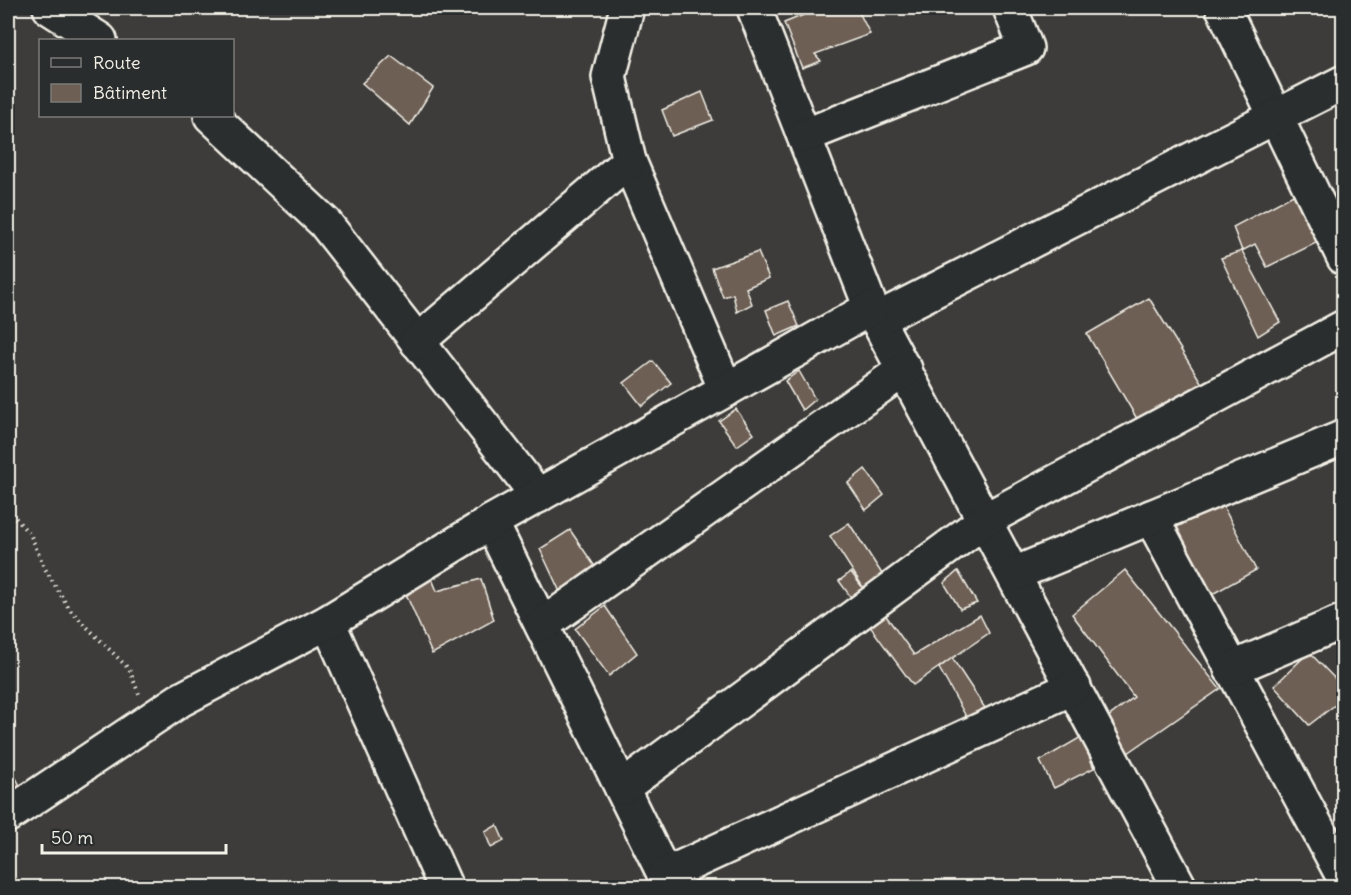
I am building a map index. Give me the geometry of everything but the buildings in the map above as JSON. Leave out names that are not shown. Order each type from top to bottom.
[{"type":"street","points":[[50,8],[98,39]]},
{"type":"street","points":[[627,8],[609,77],[629,160],[726,390]]},
{"type":"street","points":[[754,8],[875,314],[1180,888]]},
{"type":"street","points":[[804,136],[1026,48],[1010,8]]},
{"type":"street","points":[[1223,8],[1344,258]]},
{"type":"street","points":[[8,815],[180,700],[328,622],[491,522],[726,390],[1344,82]]},
{"type":"street","points":[[212,117],[325,223],[538,496]]},
{"type":"street","points":[[417,342],[629,160]]},
{"type":"street","points":[[622,788],[985,520],[1344,327]]},
{"type":"street","points":[[542,625],[905,369]]},
{"type":"street","points":[[1014,574],[1344,437]]},
{"type":"street","points":[[1150,518],[1344,878]]},
{"type":"street","points":[[491,522],[668,881],[1074,687]]},
{"type":"street","points":[[1231,669],[1344,621]]},
{"type":"street","points":[[328,622],[446,888]]},
{"type":"path","points":[[8,509],[31,536],[44,567],[70,610],[129,669],[148,720]]}]
